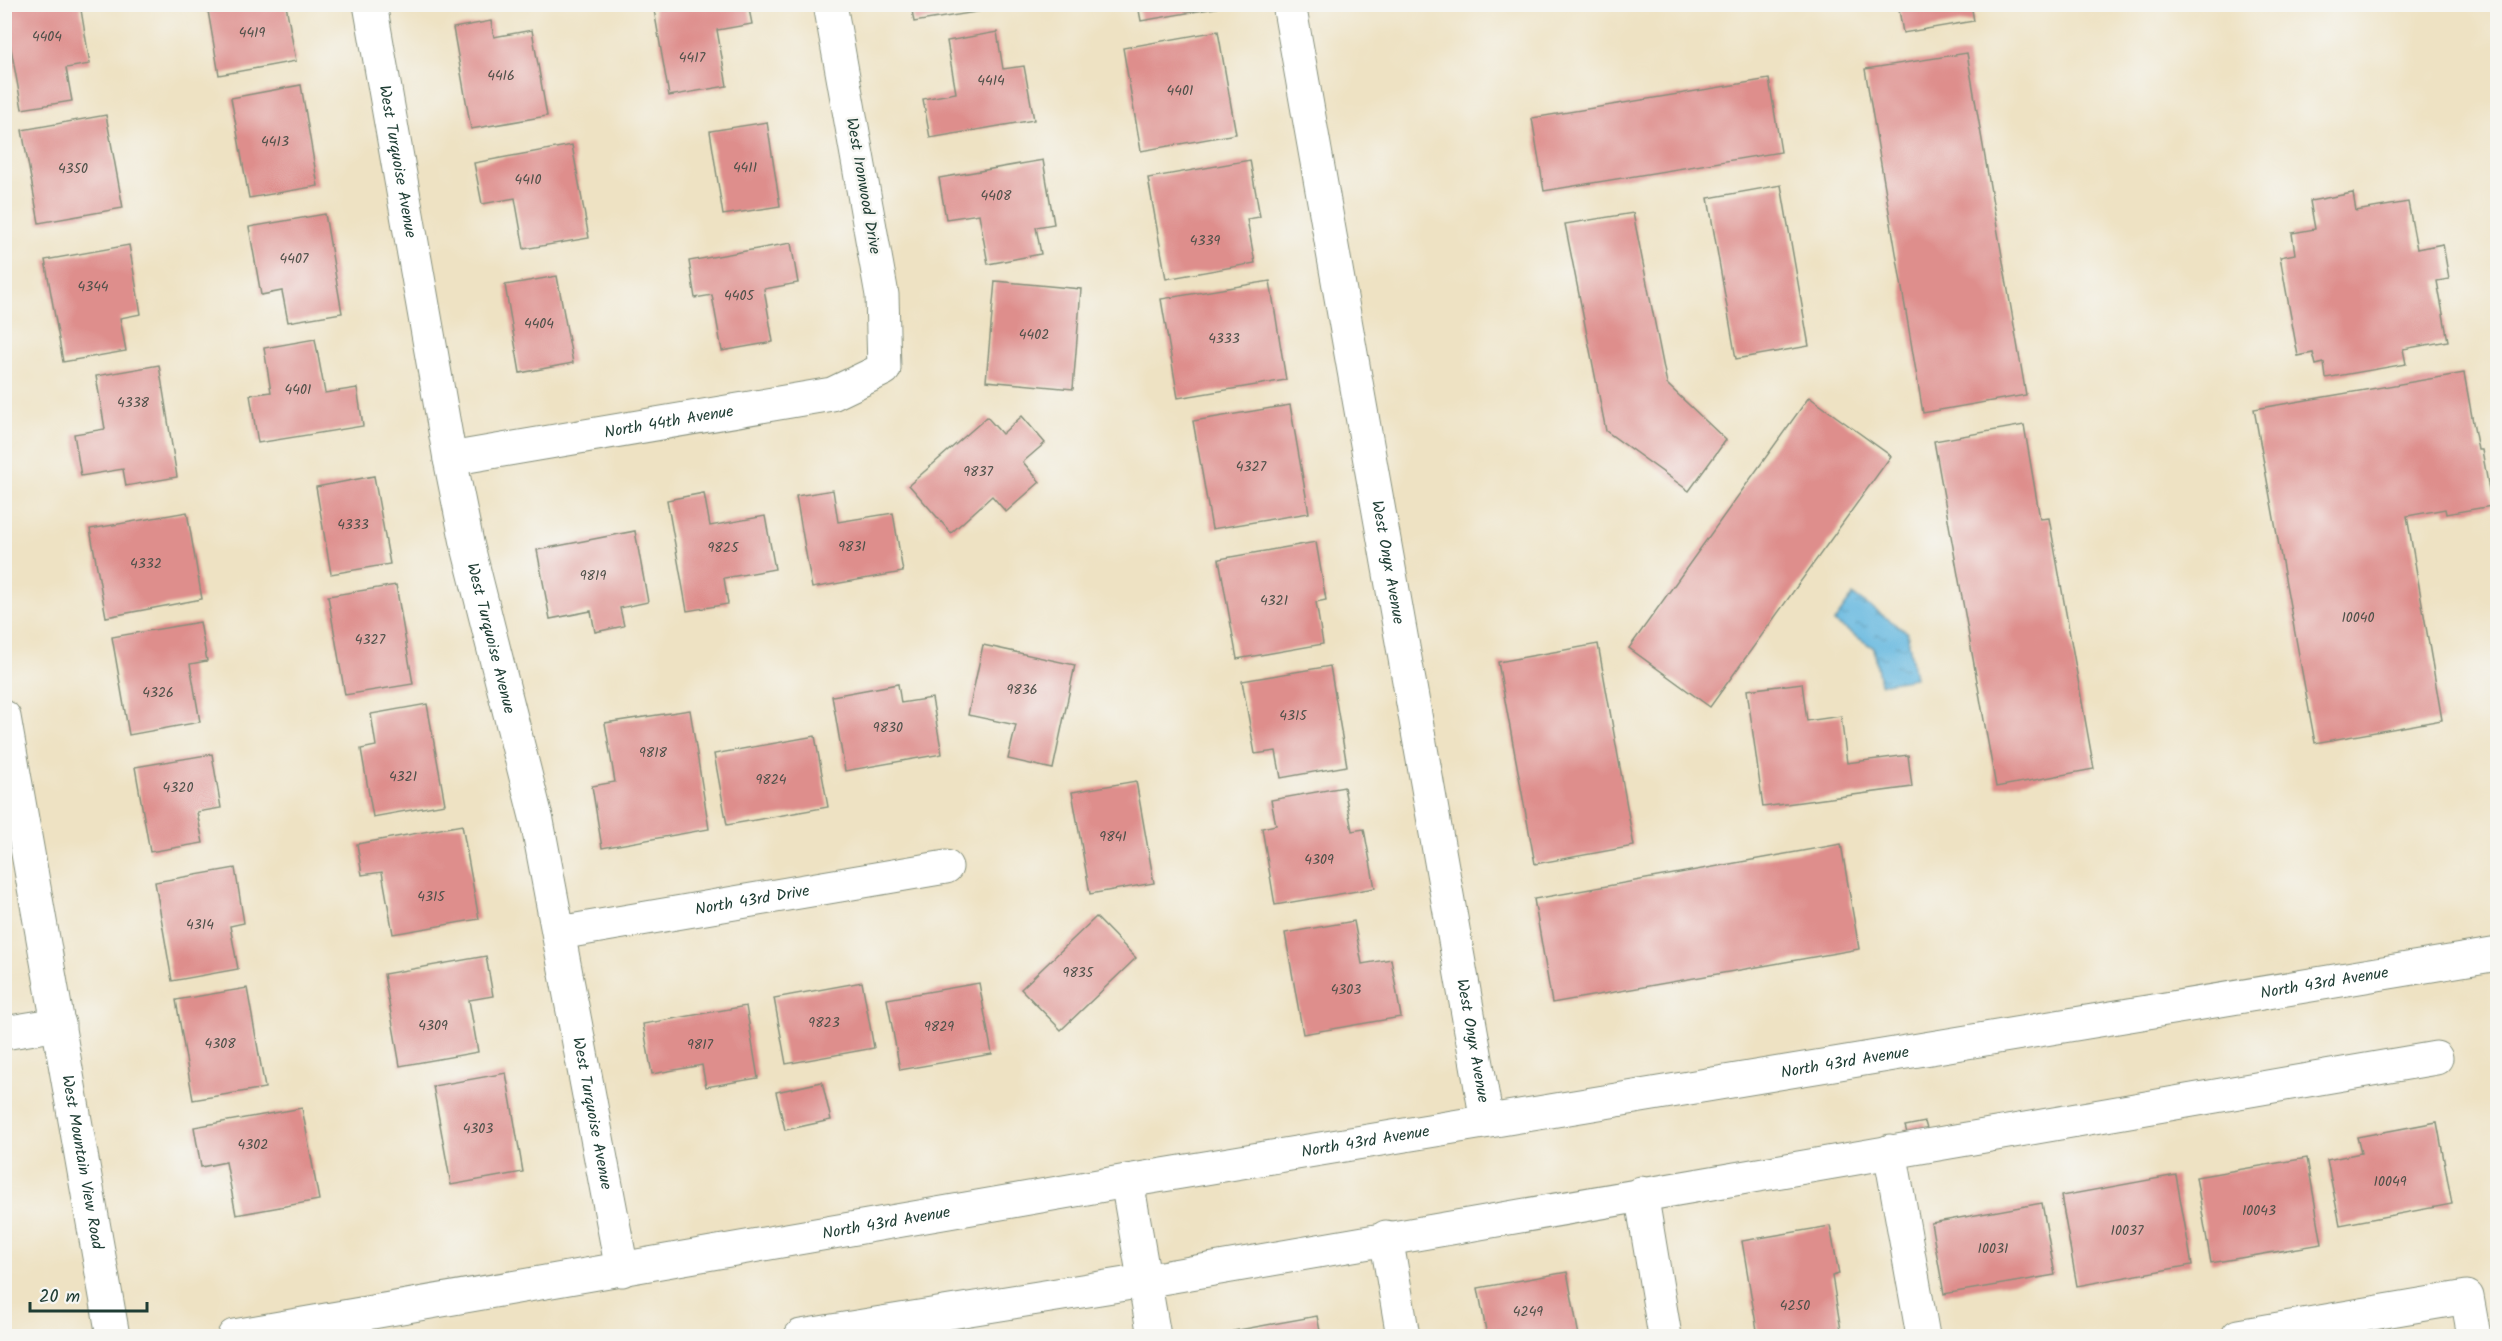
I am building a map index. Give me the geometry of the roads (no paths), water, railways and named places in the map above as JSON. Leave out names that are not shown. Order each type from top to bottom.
[{"type":"street","name":"West Turquoise Avenue","points":[[370,4],[450,459],[467,543],[537,820],[622,1270]]},
{"type":"street","name":"West Ironwood Drive","points":[[830,4],[882,296],[884,369]]},
{"type":"street","name":"West Onyx Avenue","points":[[1289,4],[1487,1121]]},
{"type":"street","name":"North 44th Avenue","points":[[450,459],[832,394],[884,369]]},
{"type":"street","name":"West Mountain View Road","points":[[4,717],[113,1336]]},
{"type":"street","name":"North 43rd Drive","points":[[559,933],[946,867]]},
{"type":"street","name":"North 43rd Avenue","points":[[234,1336],[1126,1181],[2498,954]]},
{"type":"street","points":[[4,1033],[58,1024]]},
{"type":"street","points":[[801,1336],[888,1330],[1386,1237],[2436,1058]]},
{"type":"street","points":[[1890,1150],[1923,1336]]},
{"type":"street","points":[[1126,1181],[1154,1336]]},
{"type":"street","points":[[1641,1193],[1665,1336]]},
{"type":"street","points":[[1386,1237],[1403,1336]]},
{"type":"street","points":[[2238,1336],[2468,1297],[2475,1336]]},
{"type":"water","points":[[1853,595],[1907,632],[1915,678],[1880,684],[1874,648],[1834,622]]}]
